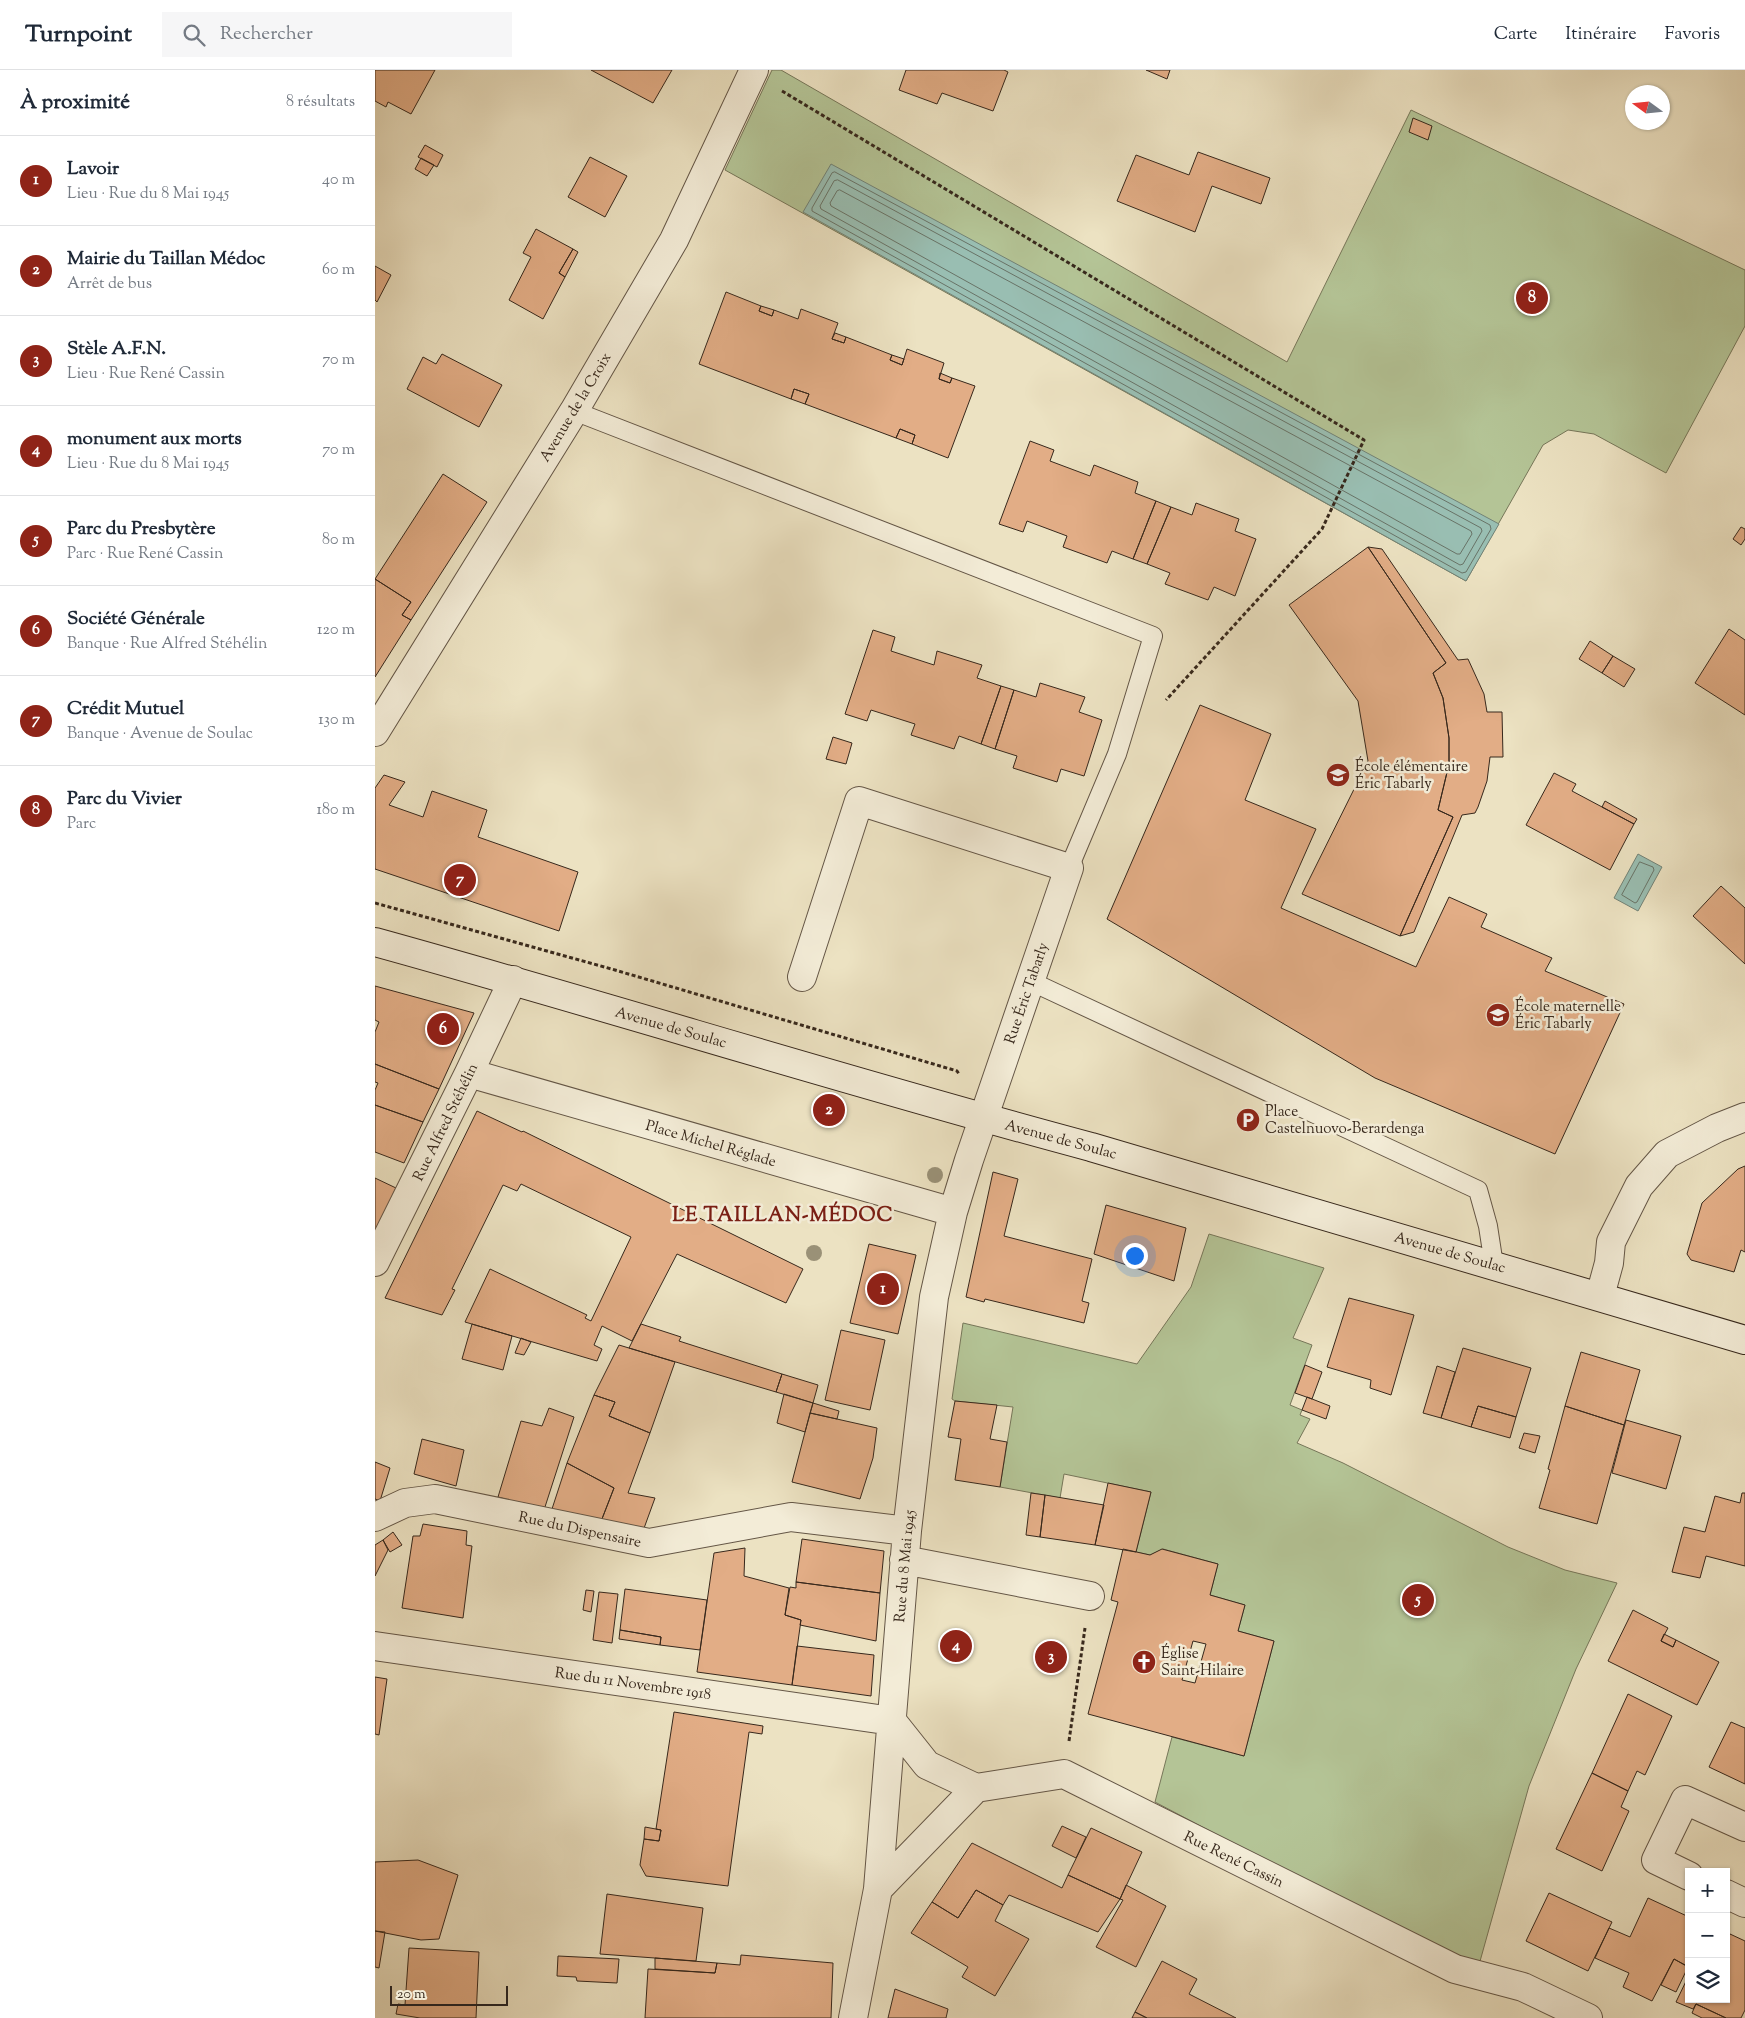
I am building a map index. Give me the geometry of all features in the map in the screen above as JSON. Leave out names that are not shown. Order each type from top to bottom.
[{"type":"street","name":"Avenue de la Croix","points":[[375,732],[574,410],[673,240],[753,72]]},
{"type":"street","points":[[801,976],[859,801],[1069,868]]},
{"type":"street","name":"Rue Éric Tabarly","points":[[983,1118],[1069,868]]},
{"type":"street","name":"Avenue de Soulac","points":[[375,942],[513,980],[983,1118],[1091,1147],[1745,1340]]},
{"type":"street","name":"Rue Alfred Stéhélin","points":[[375,1262],[513,980]]},
{"type":"street","name":"Place Michel Réglade","points":[[469,1073],[953,1212]]},
{"type":"street","points":[[1600,1296],[1609,1263],[1611,1242],[1639,1186],[1667,1154],[1717,1128],[1745,1117]]},
{"type":"street","name":"Rue du 8 Mai 1945","points":[[853,2018],[878,1889],[904,1560],[934,1297],[953,1212],[983,1118]]},
{"type":"street","name":"Rue du Dispensaire","points":[[375,1517],[405,1503],[435,1499],[649,1544],[791,1518],[907,1531]]},
{"type":"street","points":[[904,1560],[1090,1596]]},
{"type":"street","name":"Rue du 11 Novembre 1918","points":[[375,1646],[892,1721]]},
{"type":"street","points":[[892,1721],[927,1764],[976,1788],[1064,1774]]},
{"type":"street","name":"Rue René Cassin","points":[[1064,1774],[1455,1969],[1523,1987],[1588,2018]]},
{"type":"street","points":[[878,1889],[976,1788]]},
{"type":"street","points":[[1685,1874],[1656,1860],[1685,1800],[1745,1827]]},
{"type":"street","points":[[1730,1896],[1745,1903]]},
{"type":"lane","points":[[574,410],[1153,636],[1117,754],[1069,868]]},
{"type":"lane","points":[[1031,981],[1478,1190],[1488,1226],[1494,1265]]},
{"type":"path","points":[[753,72],[1364,440],[1322,529],[1163,703]]},
{"type":"path","points":[[1064,1774],[1090,1596]]},
{"type":"green space","points":[[772,70],[781,70],[1287,362],[1411,110],[1745,270],[1745,326],[1666,473],[1594,434],[1568,430],[1543,445],[1466,581],[725,170]]},
{"type":"green space","points":[[1209,1234],[1324,1268],[1293,1338],[1312,1345],[1290,1405],[1302,1410],[1300,1415],[1310,1419],[1297,1443],[1343,1463],[1508,1547],[1565,1570],[1617,1583],[1576,1669],[1529,1786],[1477,1972],[1155,1802],[1172,1737],[1244,1756],[1274,1641],[1238,1631],[1245,1605],[1210,1595],[1218,1564],[1163,1549],[1150,1555],[1136,1552],[1151,1492],[1064,1474],[1060,1498],[1000,1487],[1013,1407],[955,1401],[952,1399],[963,1323],[1137,1364],[1191,1287]]},
{"type":"water","points":[[831,164],[1499,524],[1466,581],[803,212]]},
{"type":"water","points":[[1638,854],[1662,867],[1638,911],[1614,898]]},
{"type":"building","points":[[375,70],[435,70],[411,114],[388,102],[386,107],[375,101]]},
{"type":"building","points":[[591,70],[672,70],[653,103]]},
{"type":"building","points":[[906,70],[1004,70],[1008,72],[993,111],[942,93],[937,104],[899,90]]},
{"type":"building","points":[[1146,70],[1170,70],[1167,79]]},
{"type":"building","points":[[1413,118],[1432,126],[1428,140],[1409,132]]},
{"type":"building","points":[[425,145],[443,155],[437,167],[418,157]]},
{"type":"building","points":[[1198,152],[1270,178],[1261,204],[1212,186],[1195,232],[1117,201],[1136,155],[1189,175]]},
{"type":"building","points":[[590,157],[627,176],[605,217],[568,197]]},
{"type":"building","points":[[421,158],[434,165],[427,176],[415,169]]},
{"type":"building","points":[[536,229],[573,249],[559,273],[565,277],[543,319],[509,300],[531,257],[523,253]]},
{"type":"building","points":[[573,249],[578,252],[565,277],[559,273]]},
{"type":"building","points":[[375,266],[391,275],[377,302],[375,300]]},
{"type":"building","points":[[726,292],[761,306],[759,311],[772,316],[774,310],[798,319],[801,309],[838,323],[832,339],[844,343],[846,337],[892,355],[890,360],[902,365],[907,349],[944,363],[939,379],[950,383],[952,378],[975,386],[948,458],[912,444],[915,435],[900,429],[896,438],[805,404],[809,394],[794,389],[791,399],[699,364]]},
{"type":"building","points":[[761,306],[774,310],[772,316],[759,311]]},
{"type":"building","points":[[835,333],[846,337],[844,343],[832,339]]},
{"type":"building","points":[[442,354],[502,385],[479,427],[407,389],[423,357],[436,364]]},
{"type":"building","points":[[892,355],[904,359],[902,365],[890,360]]},
{"type":"building","points":[[940,373],[952,378],[950,383],[939,379]]},
{"type":"building","points":[[794,389],[809,394],[805,404],[791,399]]},
{"type":"building","points":[[900,429],[915,435],[912,444],[896,438]]},
{"type":"building","points":[[1030,441],[1054,450],[1050,461],[1090,476],[1094,465],[1138,482],[1135,493],[1156,501],[1133,559],[1112,551],[1107,563],[1063,547],[1067,536],[1027,521],[1023,532],[999,524]]},
{"type":"building","points":[[443,474],[487,502],[411,620],[402,615],[411,602],[375,579]]},
{"type":"building","points":[[1156,501],[1171,507],[1147,564],[1133,559]]},
{"type":"building","points":[[1196,503],[1239,519],[1235,531],[1256,539],[1235,596],[1214,587],[1208,600],[1165,584],[1170,573],[1147,564],[1171,507],[1192,515]]},
{"type":"building","points":[[1741,527],[1745,529],[1745,539],[1741,545],[1733,539]]},
{"type":"building","points":[[1368,547],[1382,549],[1458,660],[1468,659],[1484,694],[1487,712],[1502,712],[1503,757],[1490,757],[1487,781],[1475,813],[1462,815],[1414,932],[1400,936],[1453,817],[1438,810],[1449,764],[1449,738],[1443,698],[1433,673],[1446,663]]},
{"type":"building","points":[[1368,547],[1446,663],[1433,673],[1443,698],[1449,738],[1449,764],[1438,810],[1453,817],[1400,936],[1302,894],[1368,761],[1358,701],[1289,605]]},
{"type":"building","points":[[375,579],[411,602],[402,615],[411,620],[375,677]]},
{"type":"building","points":[[1729,629],[1745,640],[1745,715],[1695,683]]},
{"type":"building","points":[[873,630],[895,637],[891,651],[934,665],[937,651],[982,665],[977,678],[1001,686],[981,744],[959,736],[954,749],[911,735],[915,724],[871,710],[867,721],[845,714]]},
{"type":"building","points":[[1590,641],[1613,656],[1602,673],[1579,659]]},
{"type":"building","points":[[1613,656],[1635,669],[1624,687],[1602,673]]},
{"type":"building","points":[[1040,683],[1085,697],[1079,712],[1102,720],[1084,776],[1061,769],[1057,782],[1013,768],[1017,756],[995,749],[1014,690],[1036,697]]},
{"type":"building","points":[[1001,686],[1014,690],[995,749],[981,744]]},
{"type":"building","name":"École maternelle Éric Tabarly","points":[[1200,705],[1271,734],[1245,800],[1316,829],[1281,908],[1416,967],[1449,897],[1487,914],[1481,927],[1552,958],[1545,971],[1624,1004],[1555,1154],[1375,1078],[1107,919]]},
{"type":"building","points":[[833,737],[852,743],[846,764],[826,759]]},
{"type":"building","points":[[1554,773],[1576,784],[1572,791],[1634,824],[1610,870],[1526,825]]},
{"type":"building","points":[[384,775],[405,782],[389,805],[423,817],[432,791],[487,810],[478,837],[578,872],[559,931],[375,869],[375,788]]},
{"type":"building","points":[[1605,801],[1637,819],[1634,824],[1602,807]]},
{"type":"building","points":[[1721,886],[1745,908],[1745,964],[1693,916]]},
{"type":"building","points":[[375,986],[474,1013],[439,1089],[375,1064],[375,1032],[379,1022],[375,1020]]},
{"type":"building","points":[[375,1064],[439,1089],[423,1122],[375,1105],[375,1090],[378,1083],[375,1082]]},
{"type":"building","points":[[375,1105],[423,1122],[404,1163],[375,1152]]},
{"type":"building","points":[[477,1111],[523,1131],[803,1269],[786,1303],[677,1254],[632,1341],[602,1326],[594,1345],[602,1349],[597,1361],[465,1322],[490,1269],[587,1315],[585,1318],[591,1321],[631,1237],[521,1184],[517,1191],[503,1185],[452,1289],[455,1290],[442,1315],[385,1298]]},
{"type":"building","points":[[1745,1166],[1745,1252],[1741,1250],[1734,1272],[1691,1260],[1687,1254],[1702,1203],[1738,1169]]},
{"type":"building","points":[[993,1172],[1018,1179],[1004,1236],[1092,1259],[1082,1301],[1089,1303],[1084,1323],[985,1299],[984,1302],[966,1297]]},
{"type":"building","points":[[375,1178],[396,1188],[375,1233]]},
{"type":"building","points":[[1106,1205],[1186,1228],[1174,1281],[1094,1254]]},
{"type":"building","points":[[869,1244],[916,1255],[898,1334],[850,1323]]},
{"type":"building","points":[[1349,1298],[1414,1315],[1391,1395],[1370,1388],[1371,1380],[1327,1367]]},
{"type":"building","points":[[472,1324],[512,1336],[503,1370],[462,1359]]},
{"type":"building","points":[[641,1324],[681,1337],[679,1341],[782,1374],[776,1392],[629,1348]]},
{"type":"building","points":[[841,1330],[885,1340],[870,1410],[825,1400]]},
{"type":"building","points":[[521,1338],[531,1342],[524,1355],[515,1353]]},
{"type":"building","points":[[619,1345],[675,1362],[650,1433],[609,1416],[615,1402],[594,1395]]},
{"type":"building","points":[[1463,1348],[1531,1368],[1516,1417],[1478,1406],[1471,1427],[1441,1418]]},
{"type":"building","points":[[1581,1352],[1640,1370],[1624,1425],[1565,1406]]},
{"type":"building","points":[[1305,1365],[1322,1372],[1312,1399],[1295,1393]]},
{"type":"building","points":[[1437,1366],[1455,1372],[1441,1418],[1423,1413]]},
{"type":"building","points":[[782,1374],[818,1385],[813,1403],[776,1392]]},
{"type":"building","points":[[784,1394],[813,1403],[805,1432],[777,1423]]},
{"type":"building","points":[[594,1395],[615,1402],[609,1416],[650,1433],[628,1493],[655,1498],[643,1531],[600,1524],[614,1488],[567,1463]]},
{"type":"building","points":[[1307,1397],[1330,1406],[1326,1419],[1302,1410]]},
{"type":"building","points":[[955,1401],[997,1405],[990,1439],[1007,1442],[1000,1487],[955,1480],[961,1439],[948,1437]]},
{"type":"building","points":[[813,1403],[839,1411],[837,1419],[810,1413]]},
{"type":"building","points":[[1478,1406],[1516,1417],[1510,1438],[1471,1427]]},
{"type":"building","points":[[1565,1406],[1624,1425],[1597,1524],[1539,1508]]},
{"type":"building","points":[[549,1408],[574,1417],[544,1510],[498,1497],[521,1421],[542,1426]]},
{"type":"building","points":[[810,1413],[877,1428],[873,1458],[860,1499],[792,1482]]},
{"type":"building","points":[[1626,1420],[1681,1436],[1666,1489],[1612,1473]]},
{"type":"building","points":[[1524,1433],[1540,1436],[1535,1453],[1519,1448]]},
{"type":"building","points":[[422,1439],[464,1450],[456,1486],[414,1474]]},
{"type":"building","points":[[375,1462],[390,1468],[380,1501],[375,1499]]},
{"type":"building","points":[[567,1463],[614,1488],[600,1524],[551,1512]]},
{"type":"building","points":[[1108,1483],[1151,1492],[1136,1552],[1095,1545]]},
{"type":"building","points":[[1031,1493],[1045,1495],[1040,1537],[1026,1535]]},
{"type":"building","points":[[1742,1493],[1745,1493],[1745,1566],[1706,1556],[1700,1578],[1672,1572],[1684,1527],[1705,1532],[1715,1496],[1740,1503]]},
{"type":"building","points":[[1045,1495],[1104,1505],[1095,1545],[1040,1537]]},
{"type":"building","points":[[423,1524],[467,1531],[466,1545],[472,1546],[463,1618],[402,1608],[413,1536],[420,1536]]},
{"type":"building","points":[[393,1532],[402,1545],[390,1552],[383,1540]]},
{"type":"building","points":[[802,1539],[884,1551],[880,1593],[796,1582]]},
{"type":"building","points":[[383,1540],[388,1550],[375,1576],[375,1545]]},
{"type":"building","points":[[745,1548],[744,1576],[789,1588],[785,1615],[801,1620],[792,1685],[697,1672],[714,1553]]},
{"type":"building","name":"Église Saint-Hilaire","points":[[1123,1549],[1150,1555],[1162,1549],[1218,1564],[1210,1595],[1245,1605],[1238,1631],[1274,1641],[1244,1756],[1088,1714],[1118,1602],[1111,1600]],"holes":[[[1193,1641],[1206,1644],[1195,1683],[1182,1680]]]},
{"type":"building","points":[[796,1582],[880,1593],[876,1641],[800,1625],[801,1620],[785,1615],[790,1587],[796,1588]]},
{"type":"building","points":[[625,1589],[707,1600],[700,1650],[660,1645],[661,1637],[620,1630]]},
{"type":"building","points":[[586,1590],[594,1591],[591,1612],[583,1610]]},
{"type":"building","points":[[599,1592],[618,1594],[612,1643],[593,1640]]},
{"type":"building","points":[[1633,1610],[1668,1628],[1661,1641],[1673,1647],[1676,1640],[1719,1662],[1697,1705],[1608,1661]]},
{"type":"building","points":[[620,1630],[661,1637],[660,1645],[619,1639]]},
{"type":"building","points":[[1664,1634],[1676,1640],[1673,1647],[1661,1641]]},
{"type":"building","points":[[797,1646],[874,1655],[871,1696],[792,1685]]},
{"type":"building","points":[[375,1677],[387,1679],[379,1735],[375,1734]]},
{"type":"building","points":[[1628,1694],[1672,1716],[1645,1775],[1637,1771],[1628,1791],[1592,1773]]},
{"type":"building","points":[[674,1712],[763,1726],[762,1734],[749,1732],[728,1886],[646,1876],[640,1865],[644,1839],[659,1841],[661,1830],[656,1829]]},
{"type":"building","points":[[1731,1722],[1745,1728],[1745,1784],[1709,1767]]},
{"type":"building","points":[[1592,1773],[1628,1791],[1621,1807],[1629,1811],[1602,1871],[1556,1849]]},
{"type":"building","points":[[1062,1826],[1086,1837],[1076,1858],[1052,1846]]},
{"type":"building","points":[[645,1827],[661,1830],[659,1841],[644,1839]]},
{"type":"building","points":[[1091,1828],[1142,1852],[1120,1899],[1068,1875]]},
{"type":"building","points":[[972,1843],[1062,1888],[1068,1875],[1120,1899],[1098,1932],[1009,1895],[1003,1905],[976,1890],[958,1918],[932,1902]]},
{"type":"building","points":[[418,1860],[458,1875],[439,1939],[421,1940],[375,1931],[375,1862]]},
{"type":"building","points":[[1126,1885],[1166,1906],[1136,1967],[1096,1947],[1123,1900],[1120,1899]]},
{"type":"building","points":[[976,1890],[1003,1905],[995,1921],[1029,1939],[995,1996],[962,1977],[968,1967],[911,1933],[932,1902],[958,1918]]},
{"type":"building","points":[[1549,1893],[1612,1922],[1588,1971],[1526,1941]]},
{"type":"building","points":[[607,1894],[703,1908],[696,1961],[600,1954]]},
{"type":"building","points":[[1648,1898],[1685,1915],[1685,1965],[1674,1959],[1652,2001],[1623,1987],[1629,1973],[1595,1958],[1609,1928],[1630,1937]]},
{"type":"building","points":[[375,1931],[385,1932],[379,1968],[375,1967]]},
{"type":"building","points":[[1730,1934],[1745,1941],[1745,2010],[1741,2018],[1726,2018],[1696,2004],[1693,2009],[1676,2002],[1685,1983],[1685,2003],[1730,2003]]},
{"type":"building","points":[[409,1948],[479,1952],[476,2018],[420,2018],[396,2014],[398,2004],[405,2005]]},
{"type":"building","points":[[741,1955],[833,1963],[831,2018],[645,2018],[648,1969],[715,1973],[717,1963],[740,1965]]},
{"type":"building","points":[[558,1956],[619,1959],[617,1983],[577,1981],[576,1977],[557,1976]]},
{"type":"building","points":[[655,1958],[717,1963],[715,1973],[655,1969]]},
{"type":"building","points":[[1674,1959],[1685,1965],[1685,1973],[1676,1992],[1661,1985]]},
{"type":"building","points":[[1162,1961],[1197,1979],[1189,1994],[1236,2018],[1147,2018],[1135,2012]]},
{"type":"building","points":[[895,1989],[948,2009],[946,2018],[888,2018]]},
{"type":"building","points":[[1696,2004],[1726,2018],[1702,2018],[1692,2013]]},
{"type":"building","points":[[1135,2012],[1147,2018],[1132,2018]]},
{"type":"place","name":"Parc du Vivier","points":[[1532,298]]},
{"type":"place","name":"École élémentaire Éric Tabarly","points":[[1338,775]]},
{"type":"place","name":"Crédit Mutuel","points":[[460,880]]},
{"type":"place","name":"École maternelle Éric Tabarly","points":[[1498,1015]]},
{"type":"place","name":"Société Générale","points":[[443,1029]]},
{"type":"place","name":"Mairie du Taillan Médoc","points":[[829,1110]]},
{"type":"place","name":"Place Castelnuovo-Berardenga","points":[[1248,1120]]},
{"type":"place","name":"Lavoir","points":[[883,1289]]},
{"type":"place","name":"Parc du Presbytère","points":[[1418,1600]]},
{"type":"place","name":"monument aux morts","points":[[956,1646]]},
{"type":"place","name":"Stèle A.F.N.","points":[[1051,1657]]},
{"type":"place","name":"Église Saint-Hilaire","points":[[1144,1662]]},
{"type":"district","name":"LE TAILLAN-MÉDOC","points":[[783,1214]]}]
